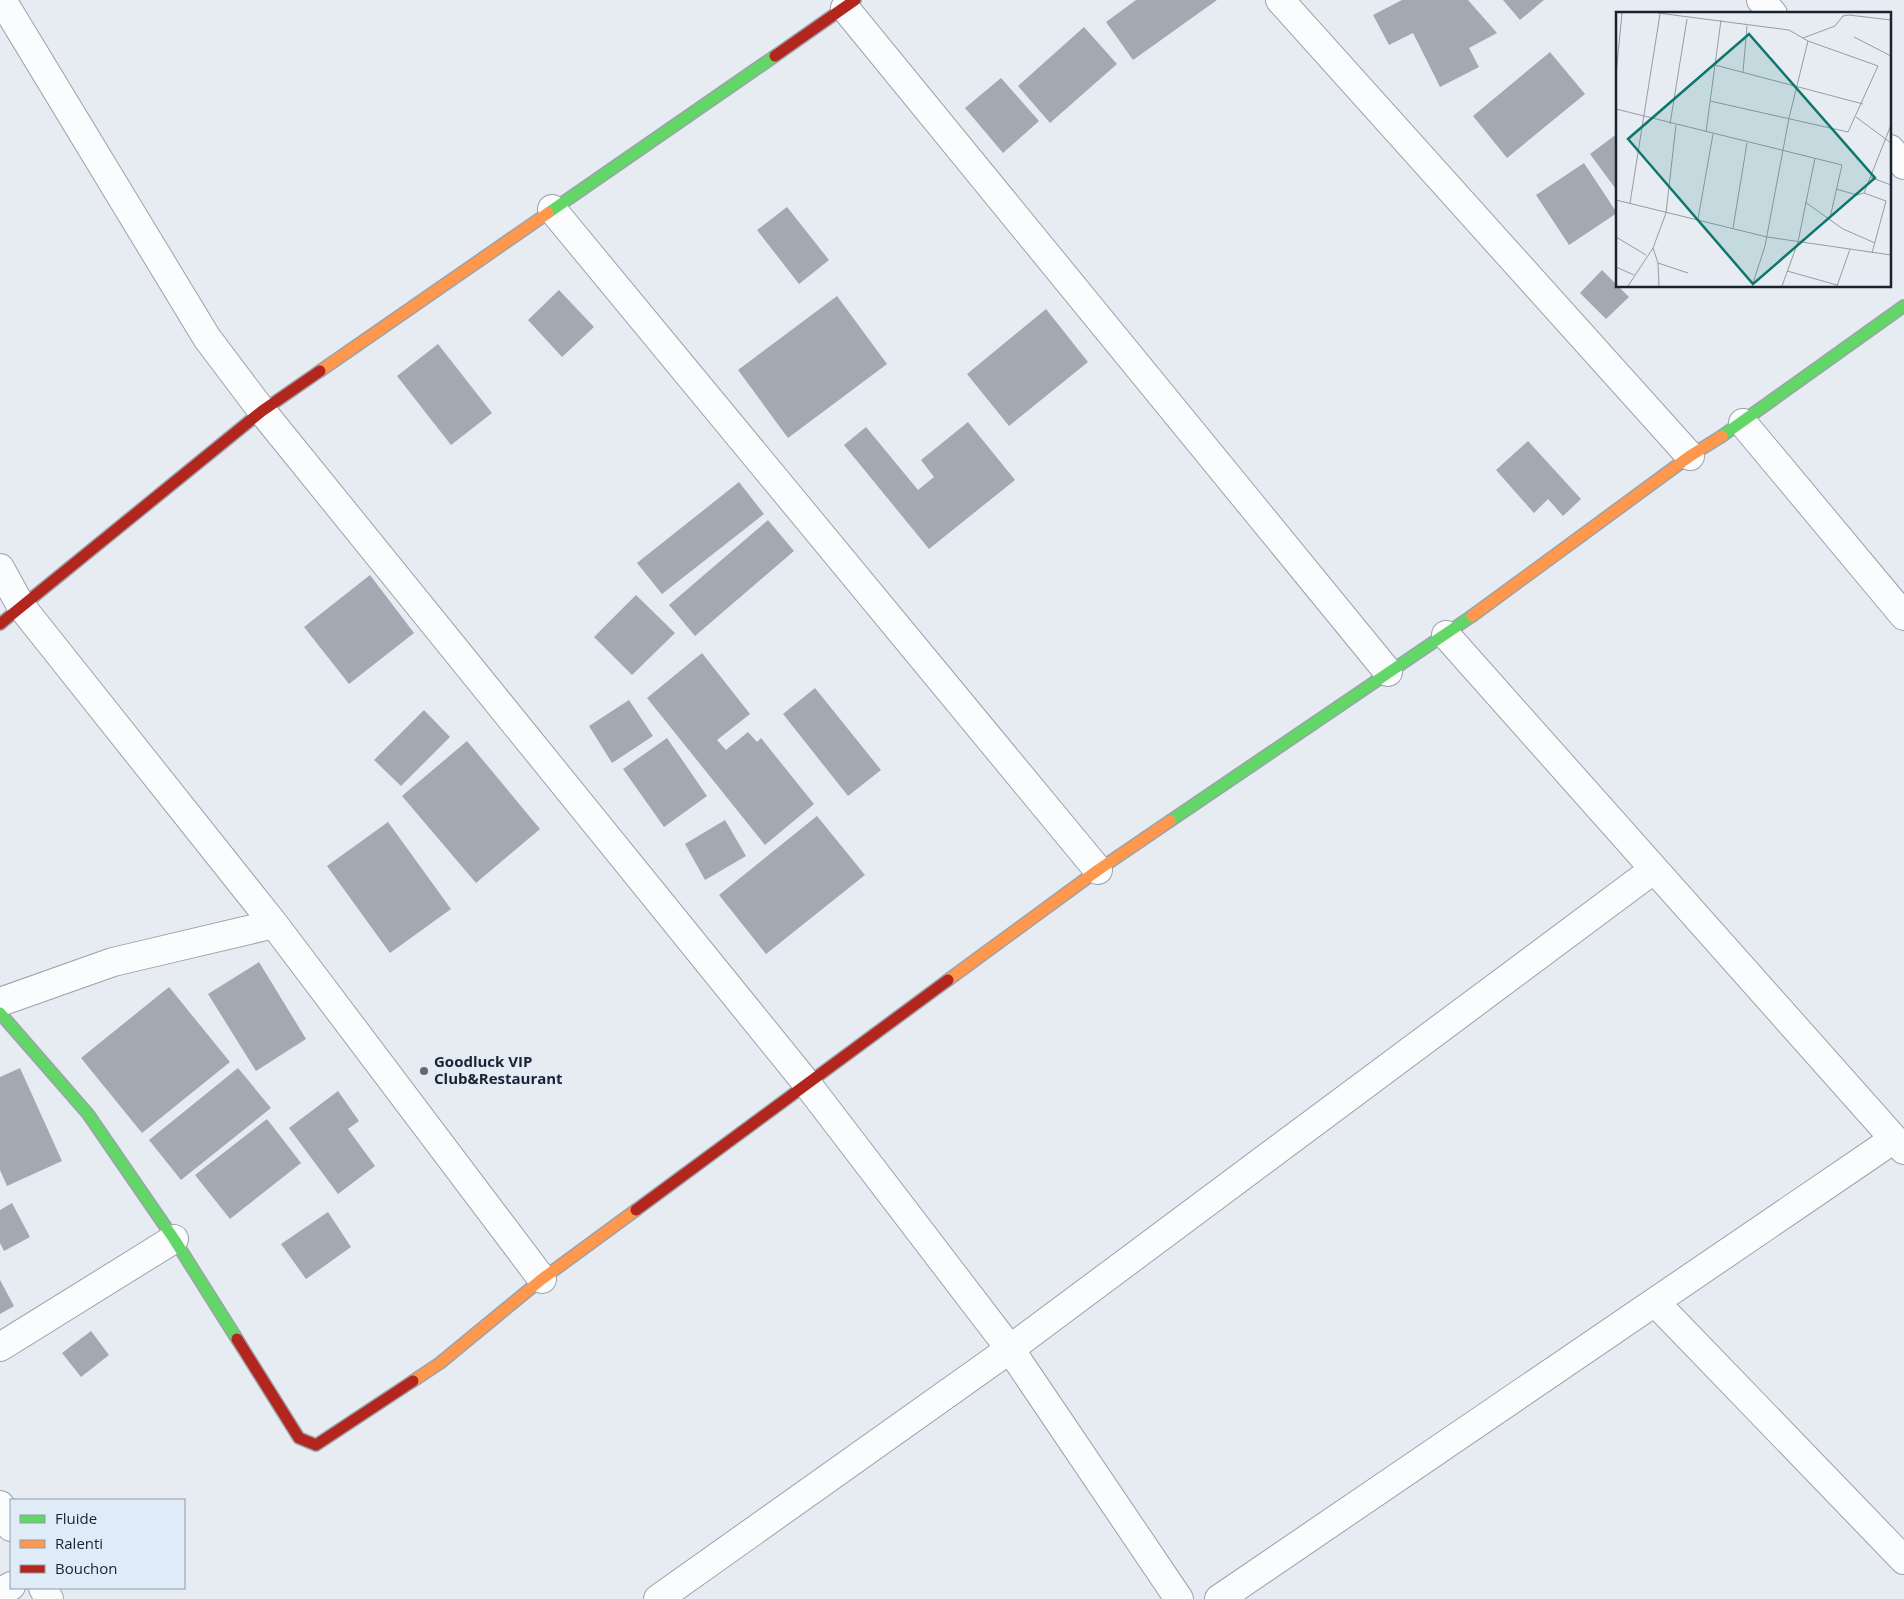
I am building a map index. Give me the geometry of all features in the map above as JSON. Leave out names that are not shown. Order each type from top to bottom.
[{"type":"street","points":[[2,0],[207,338],[262,411],[808,1085],[1010,1349],[1179,1599]]},
{"type":"street","points":[[1280,0],[1690,456]]},
{"type":"street","points":[[1761,0],[1771,12]]},
{"type":"street","points":[[0,624],[262,411],[850,4],[1388,672]]},
{"type":"street","points":[[1892,151],[1904,165]]},
{"type":"street","points":[[552,210],[1098,870]]},
{"type":"street","points":[[0,1013],[88,1114],[174,1239],[299,1438],[316,1445],[440,1363],[542,1280],[1098,870],[1446,634],[1690,456],[1743,423],[1904,306]]},
{"type":"street","points":[[1743,423],[1904,616]]},
{"type":"street","points":[[0,568],[21,606],[274,924],[542,1280]]},
{"type":"street","points":[[1219,1599],[1655,1302],[1899,1145],[1653,870],[1446,634]]},
{"type":"street","points":[[658,1599],[1010,1349],[1653,870]]},
{"type":"street","points":[[0,1002],[113,962],[274,924]]},
{"type":"street","points":[[0,1347],[174,1239]]},
{"type":"street","points":[[1655,1302],[1904,1560]]},
{"type":"street","points":[[0,1506],[10,1525]]},
{"type":"building","points":[[1136,0],[1217,0],[1133,60],[1106,22]]},
{"type":"building","points":[[1402,0],[1468,0],[1497,33],[1469,48],[1479,67],[1440,87],[1413,33],[1389,45],[1373,15]]},
{"type":"building","points":[[1503,0],[1544,0],[1520,20]]},
{"type":"building","points":[[1084,27],[1117,64],[1050,123],[1018,86]]},
{"type":"building","points":[[1550,52],[1585,94],[1507,158],[1473,116]]},
{"type":"building","points":[[1001,78],[1039,121],[1003,153],[965,108]]},
{"type":"building","points":[[1616,134],[1616,189],[1590,154]]},
{"type":"building","points":[[1584,163],[1616,214],[1569,245],[1536,195]]},
{"type":"building","points":[[787,207],[829,260],[799,284],[757,230]]},
{"type":"building","points":[[1602,270],[1616,284],[1616,288],[1620,288],[1629,297],[1606,319],[1580,293]]},
{"type":"building","points":[[559,290],[594,327],[562,357],[528,320]]},
{"type":"building","points":[[837,296],[887,364],[788,438],[738,370]]},
{"type":"building","points":[[1046,309],[1088,362],[1009,426],[967,374]]},
{"type":"building","points":[[438,344],[492,413],[451,445],[397,376]]},
{"type":"building","points":[[968,422],[1015,480],[929,549],[844,445],[866,427],[918,490],[934,477],[921,460]]},
{"type":"building","points":[[1528,441],[1581,499],[1563,516],[1548,499],[1534,513],[1496,470]]},
{"type":"building","points":[[739,482],[764,514],[662,594],[637,563]]},
{"type":"building","points":[[768,520],[794,551],[695,636],[669,605]]},
{"type":"building","points":[[370,575],[414,633],[349,684],[304,627]]},
{"type":"building","points":[[636,595],[675,633],[632,675],[594,637]]},
{"type":"building","points":[[702,653],[750,714],[717,740],[726,750],[748,732],[757,742],[761,738],[814,804],[765,845],[647,698]]},
{"type":"building","points":[[815,688],[881,770],[848,796],[783,714]]},
{"type":"building","points":[[629,700],[653,736],[612,763],[589,726]]},
{"type":"building","points":[[424,710],[450,737],[401,786],[374,760]]},
{"type":"building","points":[[667,738],[707,796],[664,827],[623,769]]},
{"type":"building","points":[[467,741],[540,829],[476,883],[402,796]]},
{"type":"building","points":[[817,816],[865,875],[766,954],[719,895]]},
{"type":"building","points":[[725,820],[746,856],[705,880],[685,844]]},
{"type":"building","points":[[388,822],[451,909],[390,953],[327,866]]},
{"type":"building","points":[[259,962],[306,1039],[256,1071],[208,994]]},
{"type":"building","points":[[169,987],[230,1062],[142,1133],[81,1058]]},
{"type":"building","points":[[20,1068],[62,1161],[7,1186],[0,1170],[0,1077]]},
{"type":"building","points":[[238,1068],[271,1108],[181,1180],[149,1140]]},
{"type":"building","points":[[338,1091],[359,1121],[348,1129],[375,1166],[338,1194],[289,1128]]},
{"type":"building","points":[[267,1119],[301,1163],[230,1219],[195,1175]]},
{"type":"building","points":[[12,1203],[30,1237],[4,1251],[0,1243],[0,1210]]},
{"type":"building","points":[[328,1212],[351,1247],[306,1279],[281,1244]]},
{"type":"building","points":[[0,1280],[14,1306],[0,1314]]},
{"type":"building","points":[[91,1331],[109,1355],[81,1377],[62,1353]]},
{"type":"traffic: fast","points":[[548,213],[775,56]]},
{"type":"traffic: fast","points":[[1722,436],[1904,306]]},
{"type":"traffic: fast","points":[[1170,821],[1472,616]]},
{"type":"traffic: fast","points":[[0,1013],[88,1114],[174,1239],[237,1339]]},
{"type":"traffic: slow","points":[[320,371],[548,213]]},
{"type":"traffic: slow","points":[[1472,616],[1690,456],[1722,436]]},
{"type":"traffic: slow","points":[[948,980],[1098,870],[1170,821]]},
{"type":"traffic: slow","points":[[413,1381],[440,1363],[542,1279],[636,1210]]},
{"type":"traffic: jam","points":[[775,56],[855,0]]},
{"type":"traffic: jam","points":[[0,624],[262,411],[320,371]]},
{"type":"traffic: jam","points":[[636,1210],[948,980]]},
{"type":"traffic: jam","points":[[237,1339],[299,1438],[316,1445],[413,1381]]},
{"type":"place","name":"Goodluck VIP Club&Restaurant","points":[[424,1071]]}]
